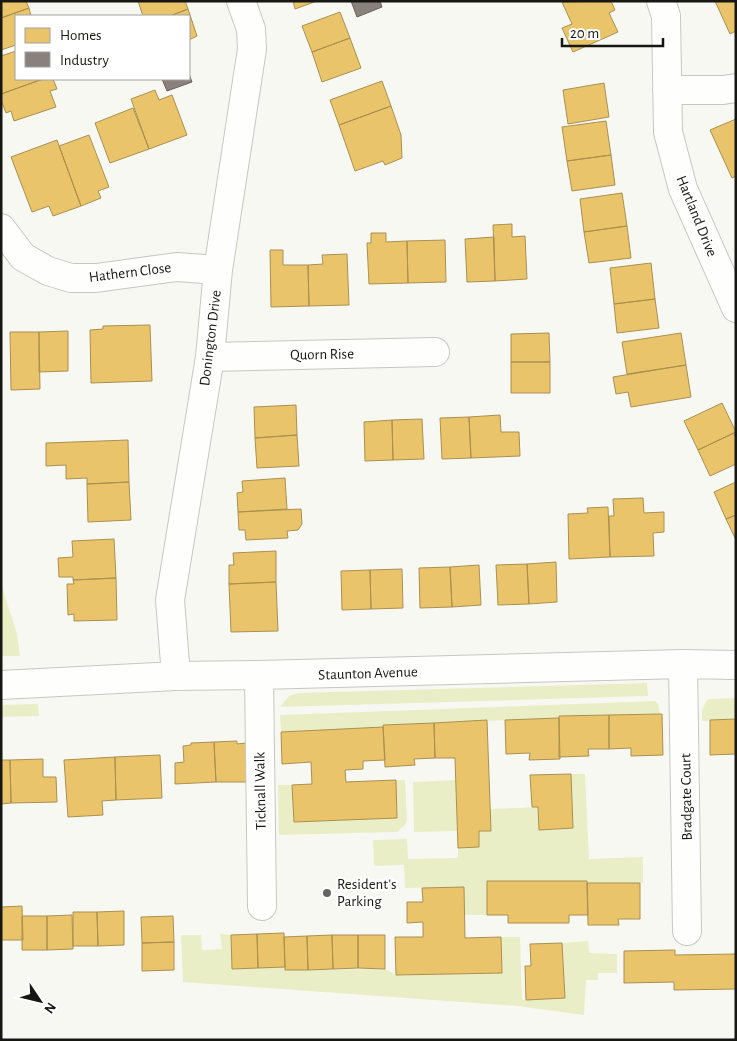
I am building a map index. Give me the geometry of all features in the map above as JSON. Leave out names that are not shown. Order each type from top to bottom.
[{"type":"street","name":"Donington Drive","points":[[176,676],[170,600],[210,357],[218,270],[252,49],[250,29],[241,1]]},
{"type":"street","name":"Hartland Drive","points":[[661,1],[666,16],[668,132],[683,189],[736,308]]},
{"type":"street","points":[[667,90],[723,90],[736,88]]},
{"type":"street","name":"Hathern Close","points":[[1,228],[23,257],[48,271],[71,278],[96,278],[177,266],[218,270]]},
{"type":"street","name":"Quorn Rise","points":[[210,357],[435,352]]},
{"type":"street","name":"Staunton Avenue","points":[[1,685],[176,676],[259,676],[683,664],[736,665]]},
{"type":"street","name":"Bradgate Court","points":[[683,664],[687,931]]},
{"type":"street","name":"Ticknall Walk","points":[[259,676],[262,906]]},
{"type":"green space","points":[[1,584],[17,634],[20,656],[1,656]]},
{"type":"green space","points":[[647,683],[648,696],[280,707],[289,696],[298,693]]},
{"type":"green space","points":[[736,698],[736,719],[702,721],[702,711],[706,701],[709,699]]},
{"type":"green space","points":[[656,701],[660,714],[559,716],[559,718],[383,725],[383,727],[281,732],[280,715]]},
{"type":"green space","points":[[38,704],[39,716],[1,717],[1,705]]},
{"type":"green space","points":[[571,774],[585,774],[589,859],[643,857],[643,883],[487,881],[487,915],[465,915],[464,887],[405,888],[404,865],[374,866],[373,840],[407,839],[408,859],[458,858],[458,848],[479,847],[479,831],[491,830],[490,809],[538,807],[539,830],[572,828]]},
{"type":"green space","points":[[396,780],[405,780],[407,820],[405,825],[397,832],[279,835],[278,785],[292,785],[294,822],[397,818]]},
{"type":"green space","points":[[456,780],[457,831],[414,832],[413,782]]},
{"type":"green space","points":[[220,934],[231,935],[232,969],[285,967],[285,970],[385,969],[396,975],[502,973],[501,937],[520,937],[522,1000],[565,998],[562,943],[588,941],[589,953],[617,954],[617,973],[598,973],[598,980],[586,980],[584,1015],[517,1006],[183,982],[181,935],[201,935],[202,950],[222,949]]},
{"type":"building: Homes","points":[[1,1],[26,1],[29,8],[1,18]]},
{"type":"building: Homes","points":[[138,1],[185,1],[188,9],[173,15],[143,15]]},
{"type":"building: Homes","points":[[293,1],[317,1],[295,9]]},
{"type":"building: Homes","points":[[611,1],[615,10],[609,13],[618,32],[573,52],[562,28],[572,24],[562,2]]},
{"type":"building: Homes","points":[[715,1],[736,1],[736,31],[730,34]]},
{"type":"building: Homes","points":[[29,8],[31,15],[15,15],[15,45],[1,50],[1,18]]},
{"type":"building: Homes","points":[[188,9],[190,15],[173,15]]},
{"type":"building: Homes","points":[[340,12],[350,38],[312,52],[302,26]]},
{"type":"building: Homes","points":[[190,15],[197,36],[190,40]]},
{"type":"building: Homes","points":[[350,38],[361,68],[322,82],[312,52]]},
{"type":"building: Homes","points":[[15,51],[15,80],[40,80],[1,94],[1,56]]},
{"type":"building: Homes","points":[[40,80],[53,80],[57,89],[50,91],[56,107],[14,121],[11,111],[6,113],[1,100],[1,94]]},
{"type":"building: Homes","points":[[382,81],[391,106],[339,125],[330,100]]},
{"type":"building: Homes","points":[[604,83],[609,117],[568,124],[563,90]]},
{"type":"building: Homes","points":[[155,90],[159,100],[172,95],[187,135],[149,149],[131,99]]},
{"type":"building: Homes","points":[[391,106],[401,135],[402,158],[385,165],[383,161],[355,171],[339,125]]},
{"type":"building: Homes","points":[[133,108],[149,149],[110,163],[95,123]]},
{"type":"building: Homes","points":[[736,119],[736,176],[732,178],[710,130]]},
{"type":"building: Homes","points":[[606,121],[611,155],[567,161],[562,127]]},
{"type":"building: Homes","points":[[89,135],[109,187],[98,191],[101,198],[81,206],[59,146]]},
{"type":"building: Homes","points":[[57,140],[81,206],[53,216],[49,206],[32,212],[11,157]]},
{"type":"building: Homes","points":[[611,155],[615,185],[572,191],[567,161]]},
{"type":"building: Homes","points":[[622,193],[627,226],[584,232],[580,199]]},
{"type":"building: Homes","points":[[512,224],[512,237],[525,236],[527,279],[495,281],[493,225]]},
{"type":"building: Homes","points":[[627,226],[631,258],[589,263],[584,232]]},
{"type":"building: Homes","points":[[371,233],[386,233],[386,242],[407,241],[408,283],[369,284],[367,243],[371,243]]},
{"type":"building: Homes","points":[[494,237],[495,281],[467,282],[465,239]]},
{"type":"building: Homes","points":[[445,240],[446,282],[408,283],[407,241]]},
{"type":"building: Homes","points":[[270,250],[283,250],[283,265],[308,265],[309,306],[271,307]]},
{"type":"building: Homes","points":[[347,254],[349,305],[309,306],[308,265],[323,264],[322,255]]},
{"type":"building: Homes","points":[[651,263],[655,299],[614,304],[610,268]]},
{"type":"building: Homes","points":[[655,299],[659,328],[617,333],[614,304]]},
{"type":"building: Homes","points":[[150,325],[152,381],[91,383],[90,330],[103,329],[103,326]]},
{"type":"building: Homes","points":[[68,331],[68,371],[39,372],[39,332]]},
{"type":"building: Homes","points":[[10,332],[39,332],[40,389],[11,390]]},
{"type":"building: Homes","points":[[549,333],[550,362],[511,362],[511,334]]},
{"type":"building: Homes","points":[[681,333],[686,365],[627,374],[622,342]]},
{"type":"building: Homes","points":[[511,362],[550,362],[550,393],[511,393]]},
{"type":"building: Homes","points":[[686,365],[691,397],[631,407],[628,392],[616,394],[613,377]]},
{"type":"building: Homes","points":[[722,403],[736,432],[698,450],[684,421]]},
{"type":"building: Homes","points":[[296,405],[297,435],[255,438],[254,407]]},
{"type":"building: Homes","points":[[500,415],[501,432],[519,432],[520,456],[471,458],[469,417]]},
{"type":"building: Homes","points":[[469,417],[471,458],[442,459],[440,418]]},
{"type":"building: Homes","points":[[422,419],[424,459],[393,460],[392,420]]},
{"type":"building: Homes","points":[[392,420],[393,460],[365,461],[364,422]]},
{"type":"building: Homes","points":[[734,433],[736,438],[736,464],[710,476],[698,450]]},
{"type":"building: Homes","points":[[297,435],[299,466],[257,468],[255,438]]},
{"type":"building: Homes","points":[[128,440],[129,482],[87,484],[87,478],[66,479],[66,465],[46,466],[46,443]]},
{"type":"building: Homes","points":[[285,478],[287,509],[238,512],[237,493],[243,492],[242,481]]},
{"type":"building: Homes","points":[[129,482],[131,520],[88,522],[87,484]]},
{"type":"building: Homes","points":[[736,482],[736,515],[726,519],[714,492]]},
{"type":"building: Homes","points":[[643,498],[644,513],[664,512],[664,532],[653,533],[654,556],[610,557],[609,516],[614,516],[613,499]]},
{"type":"building: Homes","points":[[608,507],[610,557],[569,559],[568,514],[588,513],[587,508]]},
{"type":"building: Homes","points":[[301,509],[302,524],[298,530],[287,531],[288,538],[246,540],[245,530],[239,530],[238,512]]},
{"type":"building: Homes","points":[[736,515],[736,540],[726,519]]},
{"type":"building: Homes","points":[[114,539],[116,578],[73,580],[73,577],[59,577],[58,558],[73,557],[72,541]]},
{"type":"building: Homes","points":[[276,551],[276,582],[229,584],[229,565],[234,565],[233,553]]},
{"type":"building: Homes","points":[[556,562],[557,602],[529,604],[527,564]]},
{"type":"building: Homes","points":[[527,564],[529,604],[498,605],[496,565]]},
{"type":"building: Homes","points":[[479,565],[481,605],[452,607],[450,567]]},
{"type":"building: Homes","points":[[450,567],[452,607],[420,608],[419,568]]},
{"type":"building: Homes","points":[[402,569],[403,608],[371,609],[370,570]]},
{"type":"building: Homes","points":[[370,570],[371,609],[342,610],[341,571]]},
{"type":"building: Homes","points":[[116,578],[117,620],[74,621],[74,614],[68,615],[67,584],[74,584],[73,580]]},
{"type":"building: Homes","points":[[276,582],[278,631],[231,632],[229,584]]},
{"type":"building: Homes","points":[[662,714],[663,755],[631,756],[631,748],[609,749],[609,715]]},
{"type":"building: Homes","points":[[609,715],[609,749],[588,749],[589,756],[559,757],[559,716]]},
{"type":"building: Homes","points":[[559,718],[560,759],[529,760],[530,753],[506,754],[505,720]]},
{"type":"building: Homes","points":[[736,719],[736,754],[710,755],[710,720]]},
{"type":"building: Homes","points":[[487,720],[491,831],[479,831],[479,847],[458,848],[455,758],[435,758],[434,723]]},
{"type":"building: Homes","points":[[434,723],[435,758],[414,759],[415,765],[385,767],[383,725]]},
{"type":"building: Homes","points":[[383,727],[385,760],[363,761],[363,769],[345,770],[346,782],[396,780],[397,818],[294,822],[292,785],[312,784],[311,762],[282,764],[281,732]]},
{"type":"building: Homes","points":[[237,741],[237,744],[246,743],[247,782],[216,782],[214,742]]},
{"type":"building: Homes","points":[[214,742],[216,782],[175,784],[175,763],[184,762],[183,746],[191,745],[191,743]]},
{"type":"building: Homes","points":[[160,755],[162,798],[116,800],[115,757]]},
{"type":"building: Homes","points":[[115,757],[116,800],[102,801],[103,815],[68,817],[64,760]]},
{"type":"building: Homes","points":[[43,759],[43,777],[56,777],[57,802],[11,803],[10,760]]},
{"type":"building: Homes","points":[[1,760],[10,760],[11,803],[1,804]]},
{"type":"building: Homes","points":[[571,774],[573,828],[539,830],[538,807],[532,807],[530,775]]},
{"type":"building: Homes","points":[[487,881],[587,881],[588,915],[569,915],[569,923],[508,923],[508,915],[487,915]]},
{"type":"building: Homes","points":[[587,883],[640,883],[640,919],[618,919],[619,925],[588,925]]},
{"type":"building: Homes","points":[[464,887],[465,938],[501,937],[502,973],[396,975],[395,937],[423,937],[423,922],[407,923],[407,902],[423,902],[422,888]]},
{"type":"building: Homes","points":[[22,906],[23,940],[1,940],[1,907]]},
{"type":"building: Homes","points":[[124,911],[124,945],[98,946],[97,912]]},
{"type":"building: Homes","points":[[73,912],[97,912],[98,946],[73,946]]},
{"type":"building: Homes","points":[[72,915],[73,949],[47,950],[47,916]]},
{"type":"building: Homes","points":[[22,916],[47,916],[47,950],[22,950]]},
{"type":"building: Homes","points":[[173,916],[174,942],[142,943],[141,917]]},
{"type":"building: Homes","points":[[284,933],[285,967],[258,968],[257,934]]},
{"type":"building: Homes","points":[[257,934],[258,968],[232,969],[231,935]]},
{"type":"building: Homes","points":[[332,935],[333,969],[308,970],[307,936]]},
{"type":"building: Homes","points":[[332,935],[358,935],[358,968],[333,969]]},
{"type":"building: Homes","points":[[358,935],[385,935],[385,969],[358,968]]},
{"type":"building: Homes","points":[[307,936],[308,970],[285,970],[284,937]]},
{"type":"building: Homes","points":[[174,942],[174,970],[142,971],[142,943]]},
{"type":"building: Homes","points":[[562,943],[565,998],[526,1000],[525,966],[531,966],[530,944]]},
{"type":"building: Homes","points":[[675,950],[675,955],[736,954],[736,989],[674,990],[674,982],[624,983],[624,951]]},
{"type":"building: Industry","points":[[351,1],[380,1],[382,7],[357,17]]},
{"type":"building: Industry","points":[[190,77],[192,82],[167,91],[162,80],[190,80]]},
{"type":"place","name":"Resident's Parking","points":[[327,893]]}]
